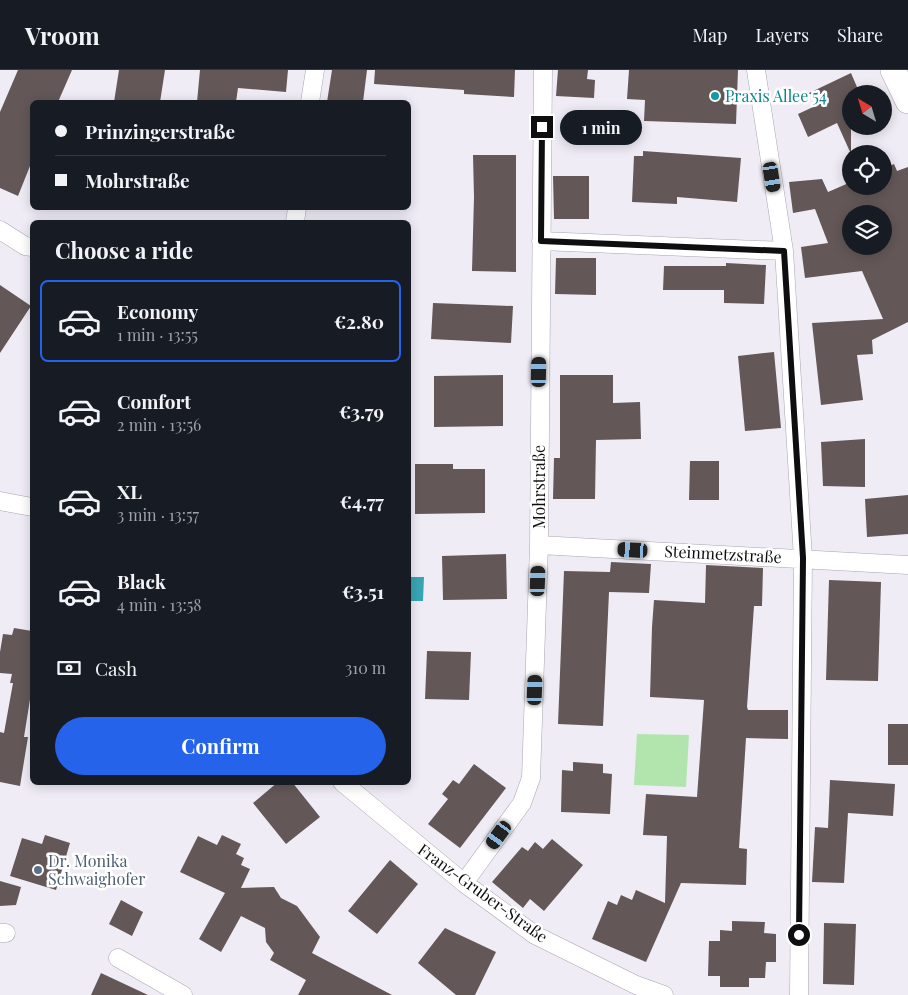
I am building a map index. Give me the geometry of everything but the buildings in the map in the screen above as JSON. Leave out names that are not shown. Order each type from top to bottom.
[{"type":"main road","points":[[893,70],[908,101]]},
{"type":"street","points":[[310,100],[315,70]]},
{"type":"street","name":"Mohrstraße","points":[[464,883],[522,803],[531,778],[539,545],[542,70]]},
{"type":"street","points":[[756,70],[784,251],[803,558],[799,995]]},
{"type":"street","points":[[0,230],[25,246],[30,247]]},
{"type":"street","points":[[541,241],[784,251]]},
{"type":"street","points":[[0,501],[30,507]]},
{"type":"street","name":"Steinmetzstraße","points":[[539,545],[908,565]]},
{"type":"street","name":"Franz-Gruber-Straße","points":[[346,785],[464,883],[535,935],[636,985],[664,995]]},
{"type":"street","points":[[118,958],[183,995]]},
{"type":"green space","points":[[637,734],[689,735],[686,787],[634,785]]},
{"type":"water","points":[[411,577],[424,577],[423,601],[411,601]]},
{"type":"place","name":"Praxis Allee 54","points":[[715,96]]},
{"type":"place","name":"Dr. Monika Schwaighofer","points":[[38,870]]},
{"type":"route","points":[[542,127],[541,241],[784,251],[803,558],[799,935]]}]
